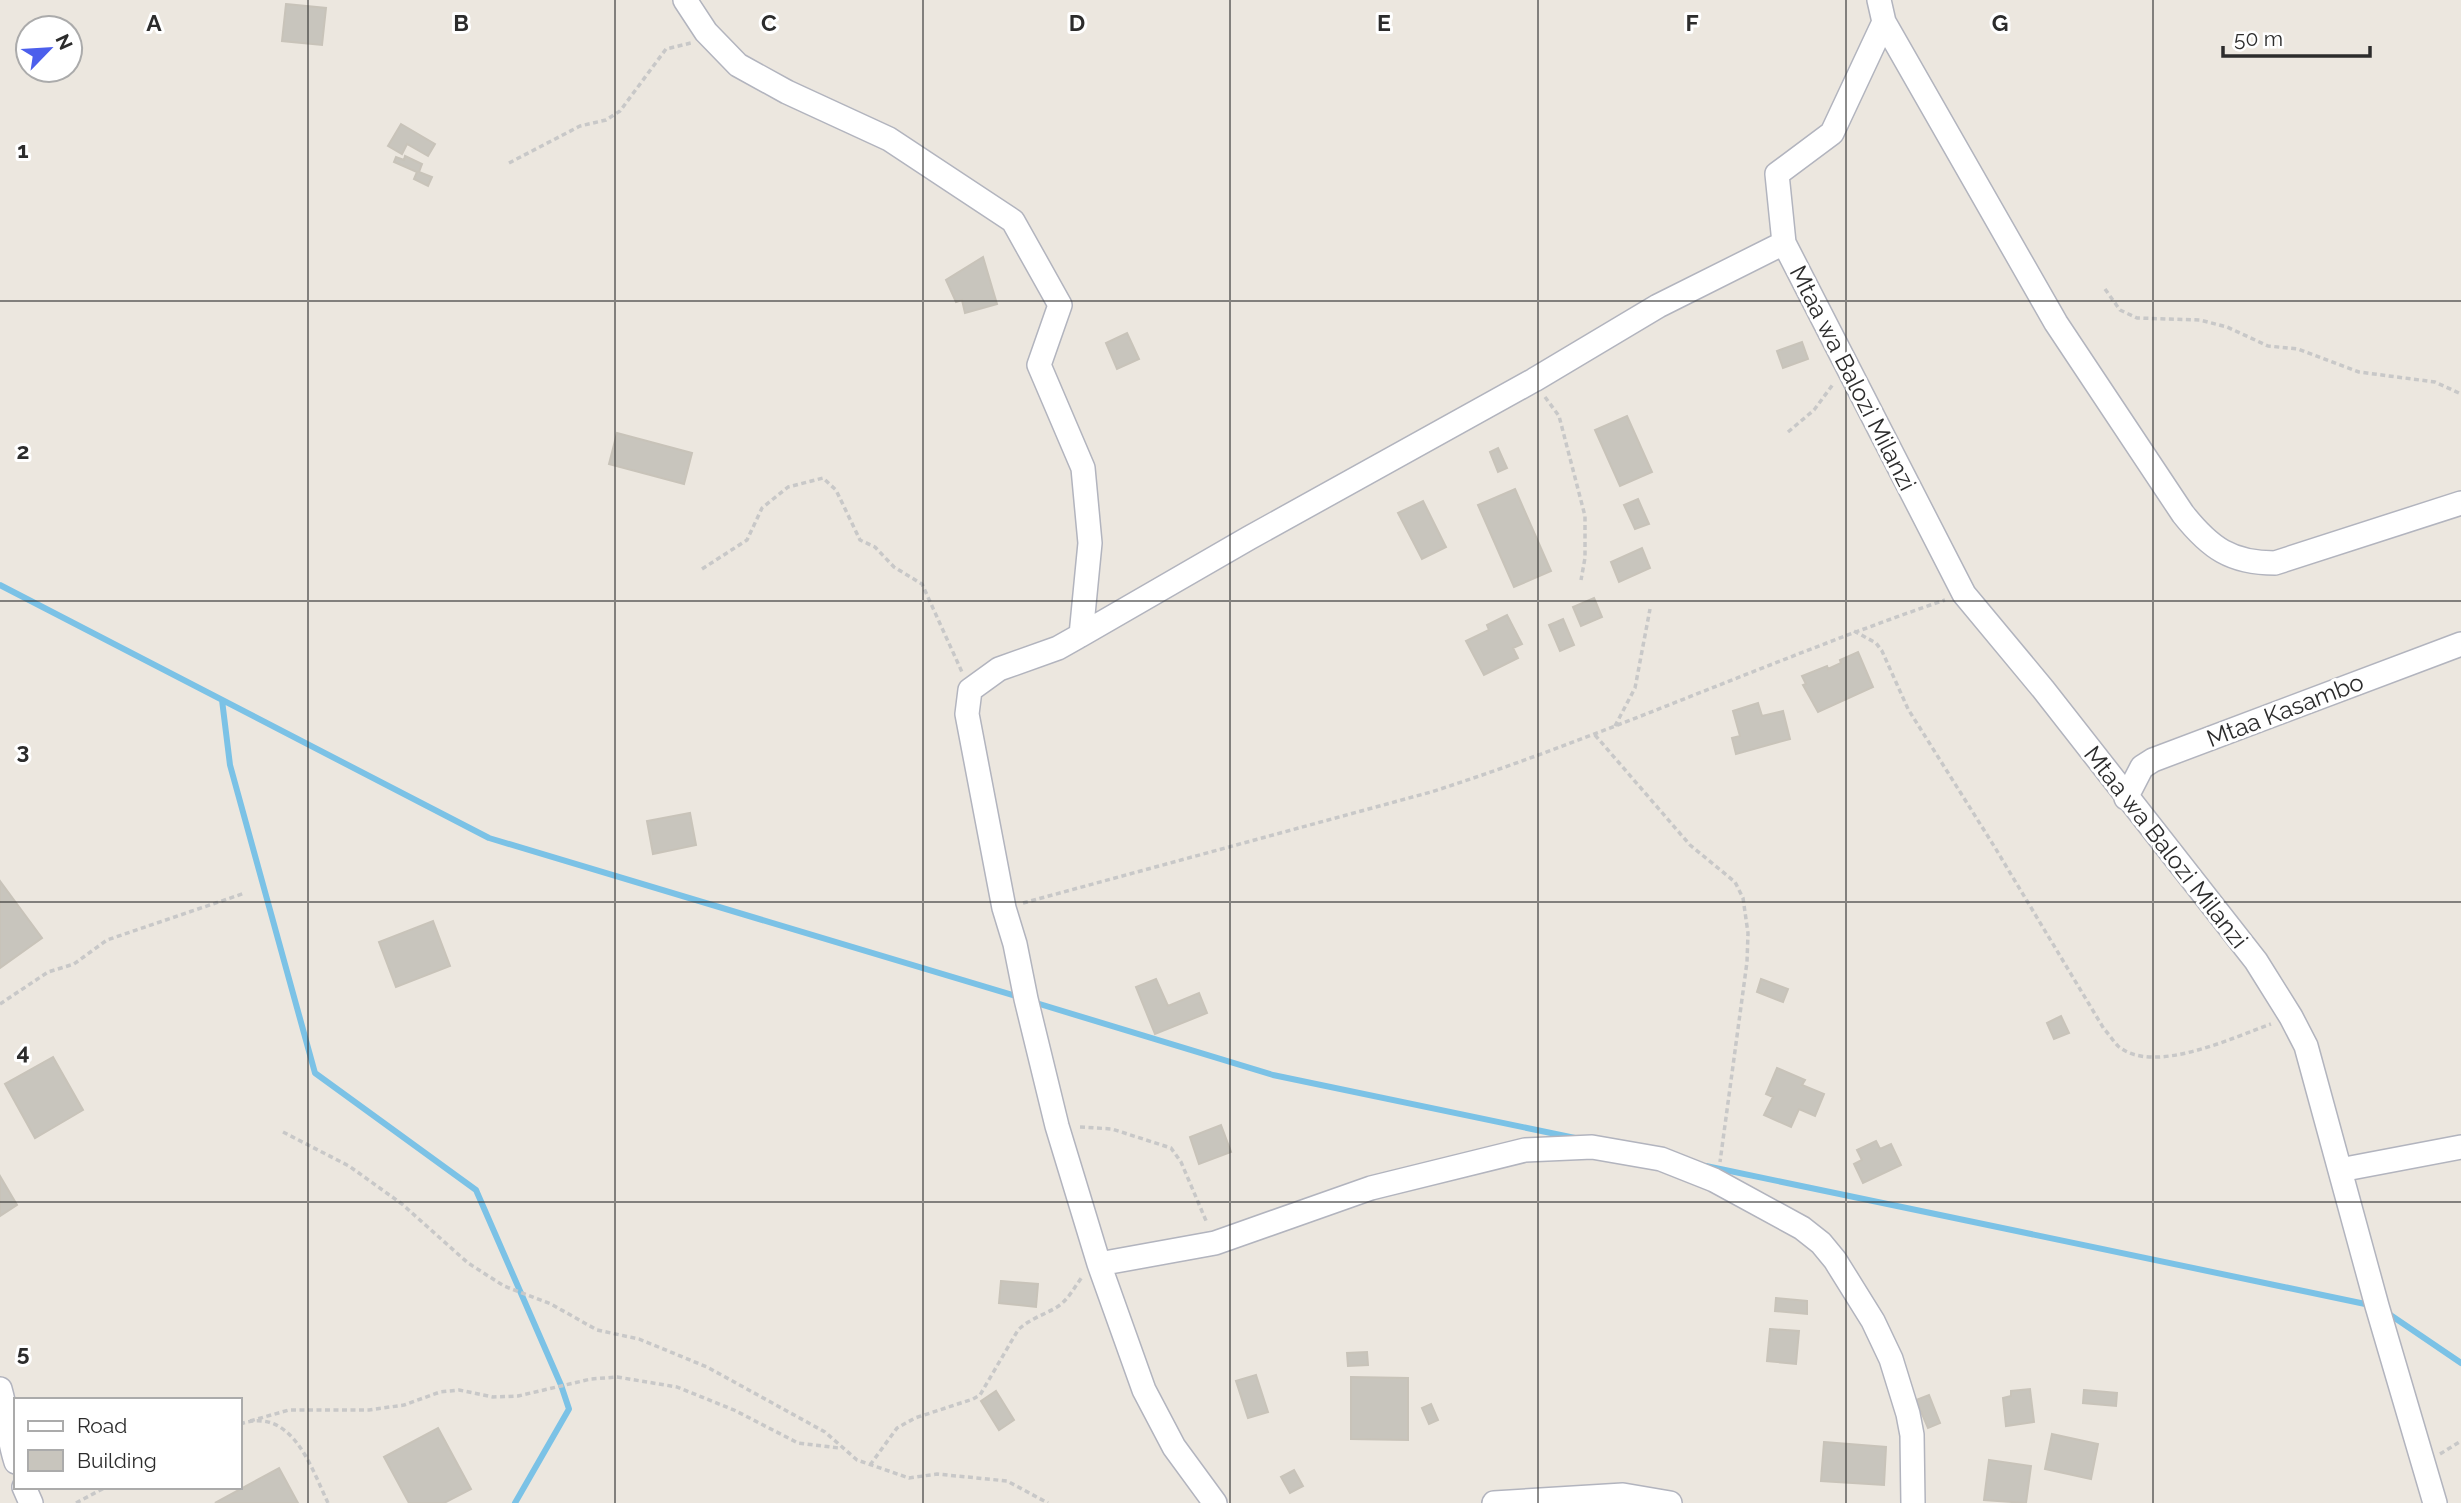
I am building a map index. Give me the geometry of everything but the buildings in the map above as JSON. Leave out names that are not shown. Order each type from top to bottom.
[{"type":"street","points":[[685,0],[706,32],[738,65],[787,92],[889,139],[1013,221],[1060,305],[1039,365],[1083,468],[1090,543],[1081,635]]},
{"type":"street","points":[[1215,1503],[1174,1447],[1144,1391],[1098,1260],[1057,1126],[1015,944],[1004,908],[967,714],[970,690],[999,669],[1058,648],[1249,538],[1534,380],[1658,306],[1784,243],[1777,174],[1832,133],[1881,11]]},
{"type":"street","points":[[1881,11],[2056,323],[2183,514],[2201,536],[2237,559],[2275,563],[2461,503]]},
{"type":"street","name":"Mtaa wa Balozi Milanzi","points":[[1784,243],[1964,594],[2043,689],[2256,961],[2306,1046],[2435,1503]]},
{"type":"street","name":"Mtaa Kasambo","points":[[2126,798],[2142,767],[2152,760],[2461,644]]},
{"type":"street","points":[[1098,1260],[1215,1243],[1371,1188],[1525,1150],[1592,1147],[1661,1158],[1714,1180],[1802,1228],[1821,1243],[1835,1260],[1873,1321],[1891,1359],[1912,1435],[1913,1503]]},
{"type":"street","points":[[2340,1170],[2461,1147]]},
{"type":"street","points":[[0,1389],[14,1455]]},
{"type":"street","points":[[1494,1503],[1623,1495],[1670,1503]]},
{"type":"path","points":[[509,163],[580,126],[606,120],[620,111],[666,49],[694,43],[706,32]]},
{"type":"path","points":[[2105,289],[2120,310],[2137,318],[2200,320],[2227,327],[2268,346],[2298,349],[2360,372],[2435,382],[2461,394]]},
{"type":"path","points":[[1788,432],[1814,410],[1848,364]]},
{"type":"path","points":[[1534,380],[1559,416],[1585,516],[1585,558],[1581,580]]},
{"type":"path","points":[[702,569],[747,540],[762,508],[788,486],[823,478],[836,490],[860,540],[875,547],[894,567],[922,584],[970,690]]},
{"type":"path","points":[[1004,908],[1431,792],[1614,728],[1854,631],[1964,594]]},
{"type":"path","points":[[1614,728],[1635,688],[1650,609]]},
{"type":"path","points":[[1854,631],[1876,643],[1882,652],[1908,709],[2104,1029],[2120,1048],[2157,1057],[2188,1054],[2291,1017]]},
{"type":"path","points":[[1595,735],[1690,845],[1735,882],[1743,898],[1748,933],[1747,962],[1719,1168],[1714,1180]]},
{"type":"path","points":[[0,1004],[48,972],[74,964],[107,940],[245,893]]},
{"type":"path","points":[[1057,1126],[1112,1129],[1171,1148],[1181,1162],[1215,1243]]},
{"type":"path","points":[[283,1132],[349,1166],[402,1204],[468,1263],[505,1286],[551,1304],[597,1330],[639,1339],[707,1367],[825,1433],[857,1460],[909,1478],[937,1474],[1007,1481],[1048,1503]]},
{"type":"path","points":[[870,1465],[897,1428],[915,1418],[979,1395],[1018,1330],[1066,1300],[1098,1260]]},
{"type":"path","points":[[242,1423],[289,1410],[369,1409],[404,1405],[440,1392],[458,1390],[493,1397],[518,1396],[591,1379],[617,1377],[677,1387],[734,1410],[798,1443],[841,1448]]},
{"type":"path","points":[[250,1421],[276,1425],[287,1431],[302,1450],[328,1503]]},
{"type":"path","points":[[76,1503],[102,1489]]},
{"type":"waterway","points":[[0,585],[489,838],[1019,997]]},
{"type":"waterway","points":[[222,700],[230,765],[315,1073],[476,1190],[561,1385],[569,1409],[515,1503]]},
{"type":"waterway","points":[[1033,1002],[1273,1075],[1575,1138]]},
{"type":"waterway","points":[[1706,1166],[2370,1305]]},
{"type":"waterway","points":[[2386,1312],[2461,1363]]}]
